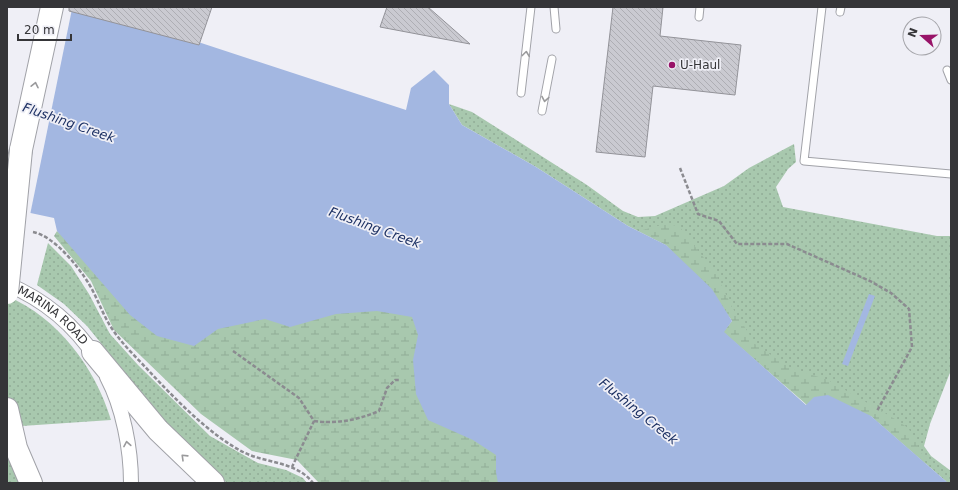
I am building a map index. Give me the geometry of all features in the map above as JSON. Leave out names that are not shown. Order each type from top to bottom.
[{"type":"main road","points":[[7,210],[52,7]]},
{"type":"main road","points":[[7,293],[21,150]]},
{"type":"main road","points":[[93,352],[158,430],[213,483]]},
{"type":"main road","points":[[7,409],[18,454],[31,483]]},
{"type":"street","name":"MARINA ROAD","points":[[7,284],[37,299],[64,318],[93,352],[109,380],[117,403],[126,440],[131,483]]},
{"type":"lane","points":[[521,93],[531,7]]},
{"type":"lane","points":[[554,7],[556,29]]},
{"type":"lane","points":[[699,17],[700,7]]},
{"type":"lane","points":[[822,7],[804,161],[951,174]]},
{"type":"lane","points":[[542,111],[552,59]]},
{"type":"lane","points":[[947,70],[951,80]]},
{"type":"path","points":[[680,168],[698,214],[719,221],[737,244],[788,244],[870,281],[891,293],[909,309],[912,347],[877,411]]},
{"type":"path","points":[[28,231],[43,234],[52,240],[89,285],[101,311],[114,332],[157,379],[215,434],[244,452],[292,467],[307,476],[313,483]]},
{"type":"path","points":[[233,351],[299,398],[314,421],[326,423],[364,418],[379,411],[387,388],[394,380],[399,380]]},
{"type":"path","points":[[292,467],[314,421]]},
{"type":"green space","points":[[449,104],[472,112],[587,185],[623,211],[638,217],[655,216],[724,186],[749,168],[794,144],[796,162],[788,169],[776,187],[783,207],[937,236],[951,236],[951,370],[930,424],[924,446],[931,456],[951,471],[951,483],[948,483],[871,416],[807,405],[666,245],[628,226],[536,167],[462,125]]},
{"type":"green space","points":[[665,224],[679,226],[715,272],[732,307],[756,345],[791,368],[828,380],[908,428],[914,437],[926,464],[871,416],[815,397],[807,405],[723,332],[732,321],[712,289],[666,245],[639,231]]},
{"type":"green space","points":[[57,231],[94,258],[411,299],[480,428],[515,483],[319,483],[297,460],[252,451],[201,414],[114,330],[91,281],[54,236]]},
{"type":"green space","points":[[48,243],[71,266],[89,294],[110,334],[138,365],[210,436],[258,463],[286,470],[303,478],[307,483],[227,483],[181,442],[87,326],[64,304],[37,285]]},
{"type":"green space","points":[[7,296],[25,305],[43,317],[72,346],[85,363],[95,381],[111,420],[7,427]]},
{"type":"green space","points":[[7,450],[20,483],[7,483]]},
{"type":"water","name":"Flushing Creek","points":[[7,7],[54,7],[186,38],[406,110],[411,88],[434,70],[449,85],[449,104],[462,125],[536,167],[628,226],[666,245],[712,289],[732,321],[724,332],[806,405],[814,397],[828,395],[871,416],[948,483],[498,483],[496,472],[496,455],[473,440],[428,420],[416,394],[413,360],[418,335],[412,317],[377,311],[336,314],[290,327],[265,319],[218,329],[194,346],[157,336],[130,315],[57,231],[54,218],[7,208]]},
{"type":"water","points":[[869,294],[875,296],[848,366],[842,364]]},
{"type":"pier","points":[[7,7],[63,7],[72,9],[30,215],[7,210]]},
{"type":"building","points":[[69,7],[212,7],[199,45],[69,11]]},
{"type":"building","points":[[387,7],[428,7],[470,44],[380,27]]},
{"type":"building","name":"U-Haul","points":[[613,7],[663,7],[660,36],[741,45],[735,95],[653,86],[645,157],[596,152]]},
{"type":"place","name":"U-Haul","points":[[672,65]]}]
